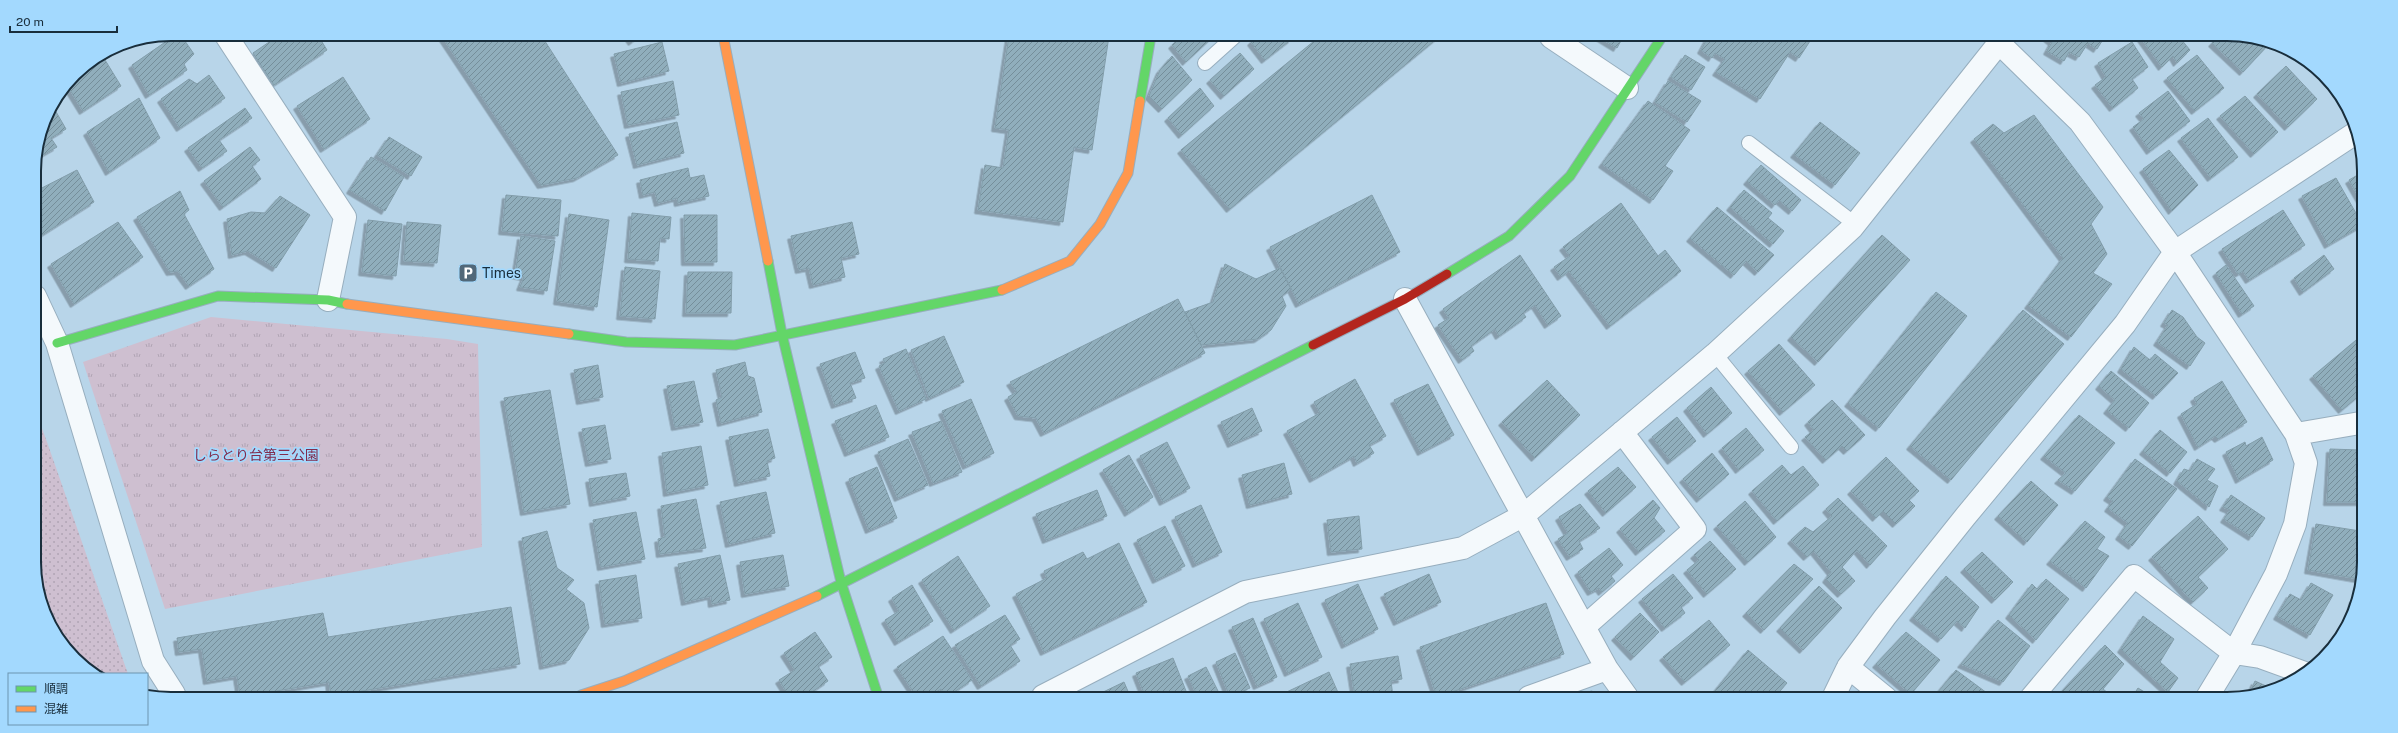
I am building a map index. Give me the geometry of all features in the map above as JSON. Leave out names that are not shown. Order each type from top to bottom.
[{"type":"street","points":[[230,41],[345,217],[328,300]]},
{"type":"street","points":[[725,41],[782,334],[841,582],[877,692]]},
{"type":"street","points":[[57,343],[218,296],[328,300],[337,303],[626,342],[735,345],[782,334],[1002,290],[1070,261],[1100,224],[1128,174],[1150,41]]},
{"type":"street","points":[[1557,41],[1627,88]]},
{"type":"street","points":[[590,692],[624,681],[824,593],[841,582],[1405,299],[1509,236],[1570,176],[1659,41]]},
{"type":"street","points":[[1052,692],[1245,592],[1462,548],[1524,515],[1715,354],[1855,224],[2001,41],[2080,122],[2175,252],[2296,434],[2306,463],[2295,524],[2276,574],[2234,653],[2210,692]]},
{"type":"street","points":[[1836,692],[1848,666],[1965,517],[2125,324],[2175,252],[2352,136]]},
{"type":"street","points":[[1405,299],[1607,669],[1623,692]]},
{"type":"street","points":[[41,309],[57,343],[153,661],[173,692]]},
{"type":"street","points":[[2296,434],[2357,424]]},
{"type":"street","points":[[1584,627],[1695,529],[1622,432]]},
{"type":"street","points":[[2036,692],[2134,576],[2234,653],[2260,657],[2298,671]]},
{"type":"street","points":[[1848,666],[1879,692]]},
{"type":"street","points":[[1543,692],[1607,669]]},
{"type":"lane","points":[[1206,63],[1230,41]]},
{"type":"lane","points":[[1749,143],[1855,224]]},
{"type":"lane","points":[[1715,354],[1790,447]]},
{"type":"green space","name":"しらとり台第三公園","points":[[211,317],[447,339],[478,344],[482,547],[165,609],[83,362]]},
{"type":"green space","points":[[41,426],[128,673],[103,673],[79,654],[58,627],[48,604],[41,570]]},
{"type":"building","points":[[167,41],[185,41],[194,54],[184,64],[187,70],[149,95],[132,65]]},
{"type":"building","points":[[271,41],[321,41],[327,50],[274,85],[253,53]]},
{"type":"building","points":[[445,41],[545,41],[618,155],[577,178],[541,185]]},
{"type":"building","points":[[1008,41],[1108,41],[1092,150],[1074,147],[1063,222],[978,210],[985,165],[1003,168],[1009,130],[995,128]]},
{"type":"building","points":[[1176,41],[1209,41],[1186,62],[1172,45]]},
{"type":"building","points":[[1252,41],[1289,41],[1265,60],[1251,42]]},
{"type":"building","points":[[1314,41],[1434,41],[1230,209],[1181,150]]},
{"type":"building","points":[[1606,41],[1621,41],[1617,48]]},
{"type":"building","points":[[1706,41],[1810,41],[1799,58],[1790,52],[1760,99],[1716,72],[1725,59],[1715,53],[1712,58],[1701,50]]},
{"type":"building","points":[[2051,41],[2102,41],[2097,49],[2088,43],[2079,57],[2069,52],[2064,61],[2047,51],[2052,42]]},
{"type":"building","points":[[2143,41],[2182,41],[2190,50],[2177,63],[2173,56],[2162,67]]},
{"type":"building","points":[[2214,41],[2244,42],[2266,47],[2243,72],[2212,43]]},
{"type":"building","points":[[662,42],[669,71],[621,83],[614,54]]},
{"type":"building","points":[[2132,42],[2148,67],[2132,79],[2138,88],[2113,108],[2095,85],[2106,77],[2098,63]]},
{"type":"building","points":[[1240,53],[1254,69],[1224,96],[1210,80]]},
{"type":"building","points":[[1685,55],[1705,67],[1691,90],[1671,77]]},
{"type":"building","points":[[2197,55],[2224,88],[2195,111],[2167,78]]},
{"type":"building","points":[[1172,56],[1192,80],[1162,109],[1149,96],[1160,70]]},
{"type":"building","points":[[105,60],[121,86],[83,111],[70,90],[79,79]]},
{"type":"building","points":[[2286,66],[2317,99],[2288,127],[2257,94]]},
{"type":"building","points":[[209,75],[225,98],[180,128],[161,99],[189,79],[197,84]]},
{"type":"building","points":[[343,77],[370,119],[324,149],[297,106]]},
{"type":"building","points":[[673,81],[679,115],[628,125],[621,92]]},
{"type":"building","points":[[1668,81],[1701,101],[1687,122],[1655,102]]},
{"type":"building","points":[[1200,88],[1214,106],[1182,135],[1168,118]]},
{"type":"building","points":[[2168,91],[2190,121],[2150,151],[2133,127],[2144,119],[2139,113]]},
{"type":"building","points":[[2245,96],[2278,132],[2254,154],[2220,116]]},
{"type":"building","points":[[139,98],[160,138],[109,172],[87,132]]},
{"type":"building","points":[[1648,101],[1690,130],[1665,166],[1673,171],[1653,200],[1602,164]]},
{"type":"building","points":[[245,108],[252,118],[219,140],[227,151],[202,168],[188,148]]},
{"type":"building","points":[[56,111],[66,129],[51,138],[57,147],[42,155],[45,138]]},
{"type":"building","points":[[2034,115],[2103,207],[2091,224],[2107,254],[2093,273],[2112,284],[2071,337],[2028,305],[2063,258],[1974,139],[1993,124],[2004,133]]},
{"type":"building","points":[[2208,118],[2238,157],[2211,178],[2181,138]]},
{"type":"building","points":[[677,122],[684,153],[637,165],[629,134]]},
{"type":"building","points":[[1820,122],[1860,153],[1835,185],[1794,154]]},
{"type":"building","points":[[389,137],[422,157],[411,176],[377,155]]},
{"type":"building","points":[[250,147],[260,160],[252,166],[261,179],[223,207],[204,181]]},
{"type":"building","points":[[2169,150],[2198,185],[2172,211],[2143,169]]},
{"type":"building","points":[[371,157],[404,177],[385,211],[350,190]]},
{"type":"building","points":[[1761,165],[1801,200],[1792,211],[1779,200],[1775,205],[1747,181]]},
{"type":"building","points":[[688,168],[690,178],[704,175],[709,196],[678,203],[677,198],[658,203],[655,192],[643,195],[640,180]]},
{"type":"building","points":[[77,170],[94,202],[42,235],[41,188]]},
{"type":"building","points":[[2357,175],[2357,194],[2349,180]]},
{"type":"building","points":[[2336,178],[2357,215],[2357,228],[2328,245],[2302,196]]},
{"type":"building","points":[[1744,190],[1772,213],[1768,218],[1784,231],[1773,244],[1730,207]]},
{"type":"building","points":[[180,191],[189,210],[184,214],[214,269],[189,286],[178,271],[170,272],[137,217]]},
{"type":"building","points":[[506,195],[561,200],[558,236],[502,231]]},
{"type":"building","points":[[1372,195],[1400,252],[1299,304],[1270,247]]},
{"type":"building","points":[[280,196],[310,215],[276,268],[248,251],[232,255],[227,219],[251,212],[265,213]]},
{"type":"building","points":[[1621,203],[1658,256],[1665,250],[1681,271],[1610,326],[1569,271],[1561,277],[1554,267],[1570,256],[1563,247]]},
{"type":"building","points":[[1717,207],[1774,255],[1758,272],[1746,261],[1734,275],[1690,238]]},
{"type":"building","points":[[2283,210],[2305,245],[2249,280],[2243,271],[2238,274],[2222,249]]},
{"type":"building","points":[[632,213],[671,217],[669,239],[660,238],[658,261],[628,259]]},
{"type":"building","points":[[569,214],[609,220],[597,307],[557,301]]},
{"type":"building","points":[[684,215],[717,215],[717,262],[685,262]]},
{"type":"building","points":[[368,220],[402,224],[396,276],[362,272]]},
{"type":"building","points":[[118,222],[143,257],[74,304],[51,264]]},
{"type":"building","points":[[407,222],[441,225],[437,263],[404,261]]},
{"type":"building","points":[[852,222],[859,254],[841,258],[845,277],[813,285],[809,268],[799,270],[791,236]]},
{"type":"building","points":[[1882,235],[1910,260],[1818,362],[1791,337]]},
{"type":"building","points":[[521,236],[555,241],[547,291],[520,287],[524,277],[515,275]]},
{"type":"building","points":[[1520,255],[1561,316],[1548,325],[1535,305],[1523,313],[1526,317],[1499,336],[1495,329],[1471,346],[1474,351],[1462,360],[1438,325],[1449,318],[1443,309]]},
{"type":"building","points":[[2324,255],[2334,269],[2303,292],[2294,278]]},
{"type":"building","points":[[1225,264],[1256,279],[1280,268],[1291,289],[1282,296],[1286,306],[1271,330],[1258,339],[1201,345],[1185,312],[1213,302]]},
{"type":"building","points":[[2226,265],[2254,306],[2242,314],[2216,273]]},
{"type":"building","points":[[625,267],[660,271],[655,319],[620,316]]},
{"type":"building","points":[[688,272],[732,272],[731,313],[686,313]]},
{"type":"building","points":[[1936,292],[1967,316],[1879,428],[1848,403]]},
{"type":"building","points":[[1178,299],[1205,353],[1044,433],[1036,418],[1018,416],[1008,397],[1017,392],[1010,382]]},
{"type":"building","points":[[2023,310],[2064,344],[1951,480],[1910,446]]},
{"type":"building","points":[[2172,310],[2183,317],[2197,337],[2205,343],[2190,366],[2157,342],[2168,325],[2164,323]]},
{"type":"building","points":[[944,336],[964,382],[929,398],[911,350]]},
{"type":"building","points":[[2357,339],[2357,398],[2342,410],[2313,376]]},
{"type":"building","points":[[1779,344],[1815,385],[1783,412],[1748,371]]},
{"type":"building","points":[[2134,347],[2150,360],[2155,354],[2178,373],[2156,396],[2121,369]]},
{"type":"building","points":[[906,349],[926,399],[899,411],[879,366],[885,363],[883,359]]},
{"type":"building","points":[[855,352],[865,378],[850,383],[856,398],[835,405],[820,364]]},
{"type":"building","points":[[745,362],[748,376],[754,378],[762,412],[721,423],[716,400],[722,397],[716,370]]},
{"type":"building","points":[[598,365],[603,397],[580,401],[574,370]]},
{"type":"building","points":[[2111,371],[2149,403],[2129,428],[2107,410],[2115,400],[2099,386]]},
{"type":"building","points":[[1355,379],[1386,436],[1369,445],[1374,453],[1357,463],[1354,456],[1313,479],[1287,431],[1320,413],[1314,402]]},
{"type":"building","points":[[1547,380],[1580,415],[1535,458],[1502,422]]},
{"type":"building","points":[[694,381],[703,422],[675,427],[667,386]]},
{"type":"building","points":[[2222,381],[2247,422],[2218,439],[2215,436],[2198,447],[2181,414],[2197,404],[2194,398]]},
{"type":"building","points":[[1428,384],[1454,435],[1421,452],[1394,400]]},
{"type":"building","points":[[1711,387],[1732,413],[1707,434],[1687,408]]},
{"type":"building","points":[[550,390],[570,504],[524,512],[504,398]]},
{"type":"building","points":[[971,399],[994,453],[966,466],[942,411]]},
{"type":"building","points":[[1832,400],[1865,435],[1847,451],[1842,446],[1826,460],[1805,437],[1814,430],[1808,422]]},
{"type":"building","points":[[876,405],[889,437],[848,453],[835,421]]},
{"type":"building","points":[[1252,408],[1262,431],[1231,444],[1221,422]]},
{"type":"building","points":[[2079,415],[2115,443],[2075,491],[2058,480],[2066,473],[2044,456]]},
{"type":"building","points":[[1677,417],[1696,441],[1671,461],[1652,437]]},
{"type":"building","points":[[941,421],[962,472],[933,483],[912,432]]},
{"type":"building","points":[[605,425],[611,459],[589,463],[582,429]]},
{"type":"building","points":[[1746,428],[1764,450],[1739,470],[1722,448]]},
{"type":"building","points":[[768,429],[775,458],[767,461],[770,476],[738,483],[729,437]]},
{"type":"building","points":[[2160,430],[2187,452],[2170,473],[2143,451]]},
{"type":"building","points":[[2262,437],[2273,460],[2239,480],[2226,452],[2245,442],[2246,446]]},
{"type":"building","points":[[908,439],[928,485],[898,498],[878,452]]},
{"type":"building","points":[[1167,442],[1190,488],[1163,502],[1140,456]]},
{"type":"building","points":[[701,446],[708,485],[667,493],[662,453]]},
{"type":"building","points":[[2330,449],[2357,450],[2357,502],[2327,502]]},
{"type":"building","points":[[1712,453],[1729,474],[1700,499],[1683,479]]},
{"type":"building","points":[[1129,455],[1153,497],[1128,513],[1103,470]]},
{"type":"building","points":[[1886,457],[1919,491],[1909,500],[1915,506],[1896,524],[1883,511],[1876,518],[1851,491]]},
{"type":"building","points":[[2135,459],[2177,489],[2132,546],[2119,536],[2128,523],[2108,508],[2113,501],[2107,497]]},
{"type":"building","points":[[2197,459],[2215,469],[2207,480],[2218,486],[2209,507],[2177,481],[2184,469],[2190,471]]},
{"type":"building","points":[[1284,463],[1292,494],[1250,505],[1242,475]]},
{"type":"building","points":[[1782,465],[1791,475],[1803,466],[1819,485],[1777,521],[1752,491]]},
{"type":"building","points":[[877,467],[897,518],[869,530],[849,479]]},
{"type":"building","points":[[1618,467],[1636,487],[1606,513],[1588,491]]},
{"type":"building","points":[[626,473],[630,496],[593,503],[589,479]]},
{"type":"building","points":[[2031,481],[2058,505],[2027,542],[1998,516]]},
{"type":"building","points":[[1097,490],[1107,516],[1046,540],[1036,514]]},
{"type":"building","points":[[766,492],[775,533],[729,544],[720,502]]},
{"type":"building","points":[[2231,495],[2265,518],[2252,537],[2224,519],[2230,510],[2223,507]]},
{"type":"building","points":[[1838,498],[1887,546],[1870,565],[1857,550],[1842,567],[1855,581],[1841,594],[1826,579],[1831,572],[1814,551],[1807,557],[1791,540],[1805,527],[1813,532],[1832,516],[1826,509]]},
{"type":"building","points":[[696,499],[706,548],[660,554],[658,539],[665,537],[661,506]]},
{"type":"building","points":[[1653,500],[1660,508],[1654,518],[1665,531],[1639,552],[1620,529]]},
{"type":"building","points":[[1745,501],[1776,537],[1748,562],[1717,526]]},
{"type":"building","points":[[1580,504],[1600,528],[1579,541],[1583,549],[1570,557],[1558,539],[1568,533],[1559,517]]},
{"type":"building","points":[[1201,505],[1222,552],[1196,564],[1175,517]]},
{"type":"building","points":[[636,512],[645,559],[601,567],[593,520]]},
{"type":"building","points":[[1359,516],[1362,549],[1331,552],[1327,520]]},
{"type":"building","points":[[2198,516],[2228,549],[2198,577],[2208,588],[2193,602],[2152,557]]},
{"type":"building","points":[[2085,521],[2105,537],[2097,549],[2109,556],[2086,588],[2050,561]]},
{"type":"building","points":[[2316,524],[2357,531],[2356,578],[2308,570]]},
{"type":"building","points":[[1165,526],[1185,566],[1156,580],[1137,540]]},
{"type":"building","points":[[547,531],[557,568],[574,580],[566,589],[584,603],[589,628],[569,660],[543,666],[522,538]]},
{"type":"building","points":[[1710,541],[1736,569],[1707,594],[1687,570],[1699,560],[1694,555]]},
{"type":"building","points":[[1119,543],[1147,602],[1044,652],[1016,594],[1047,578],[1044,571],[1083,552],[1087,559]]},
{"type":"building","points":[[1609,548],[1623,565],[1611,576],[1615,581],[1602,592],[1599,588],[1591,592],[1578,572]]},
{"type":"building","points":[[1982,552],[2013,582],[1995,600],[1964,569]]},
{"type":"building","points":[[720,555],[730,600],[712,604],[711,596],[685,602],[678,564]]},
{"type":"building","points":[[783,555],[789,586],[745,594],[740,562]]},
{"type":"building","points":[[958,556],[990,606],[954,630],[922,580]]},
{"type":"building","points":[[1794,564],[1813,579],[1764,630],[1746,613]]},
{"type":"building","points":[[1429,574],[1441,602],[1397,622],[1384,594]]},
{"type":"building","points":[[1673,574],[1693,598],[1681,607],[1685,613],[1665,628],[1642,599]]},
{"type":"building","points":[[636,575],[642,618],[605,624],[599,581]]},
{"type":"building","points":[[1946,576],[1979,607],[1965,628],[1957,621],[1941,639],[1913,617]]},
{"type":"building","points":[[2046,579],[2069,599],[2036,640],[2009,615],[2032,584],[2037,589]]},
{"type":"building","points":[[2311,583],[2333,595],[2310,635],[2277,616],[2290,594],[2301,600]]},
{"type":"building","points":[[1358,584],[1378,629],[1345,645],[1325,600]]},
{"type":"building","points":[[912,585],[933,621],[898,642],[885,620],[899,611],[892,598]]},
{"type":"building","points":[[1819,586],[1842,608],[1803,650],[1780,628]]},
{"type":"building","points":[[1298,603],[1322,657],[1288,673],[1264,619]]},
{"type":"building","points":[[1546,603],[1564,654],[1452,692],[1435,692],[1420,647]]},
{"type":"building","points":[[511,607],[520,664],[357,692],[331,692],[329,682],[271,692],[240,692],[237,676],[207,681],[202,649],[179,652],[177,638],[323,613],[328,637]]},
{"type":"building","points":[[1640,613],[1659,632],[1634,657],[1615,637]]},
{"type":"building","points":[[1005,615],[1020,639],[1010,645],[1020,661],[981,686],[955,645]]},
{"type":"building","points":[[2143,616],[2174,639],[2160,662],[2178,678],[2168,692],[2121,649]]},
{"type":"building","points":[[1253,618],[1277,677],[1257,686],[1232,627]]},
{"type":"building","points":[[1709,620],[1730,645],[1685,682],[1663,657]]},
{"type":"building","points":[[1998,620],[2030,646],[2003,682],[1961,664]]},
{"type":"building","points":[[815,632],[832,657],[818,666],[828,681],[812,692],[786,692],[779,680],[795,670],[784,653]]},
{"type":"building","points":[[1906,632],[1940,660],[1913,692],[1909,692],[1876,664]]},
{"type":"building","points":[[943,636],[972,680],[954,692],[943,692],[941,689],[936,692],[913,692],[897,667]]},
{"type":"building","points":[[2105,645],[2124,664],[2103,689],[2107,692],[2062,691]]},
{"type":"building","points":[[1748,650],[1787,683],[1779,692],[1714,692]]},
{"type":"building","points":[[1235,653],[1250,688],[1241,692],[1228,692],[1216,662]]},
{"type":"building","points":[[1398,656],[1402,679],[1391,681],[1392,692],[1354,692],[1350,664]]},
{"type":"building","points":[[1173,658],[1186,691],[1143,692],[1136,673]]},
{"type":"building","points":[[1206,667],[1218,692],[1196,692],[1188,676]]},
{"type":"building","points":[[1956,670],[1986,692],[1938,692]]},
{"type":"building","points":[[1329,672],[1338,692],[1287,692]]},
{"type":"building","points":[[2255,681],[2266,686],[2252,689]]},
{"type":"building","points":[[1124,682],[1128,692],[1103,692]]},
{"type":"building","points":[[2138,688],[2145,692],[2135,692]]},
{"type":"traffic: fast","points":[[1140,101],[1150,41]]},
{"type":"traffic: fast","points":[[1447,274],[1509,236],[1570,176],[1659,41]]},
{"type":"traffic: fast","points":[[768,261],[782,334],[841,582],[877,692]]},
{"type":"traffic: fast","points":[[569,334],[626,342],[735,345],[1002,290]]},
{"type":"traffic: fast","points":[[57,343],[218,296],[328,300],[347,304]]},
{"type":"traffic: fast","points":[[817,596],[1313,345]]},
{"type":"traffic: slow","points":[[724,41],[768,261]]},
{"type":"traffic: slow","points":[[1002,290],[1070,261],[1100,224],[1128,173],[1140,101]]},
{"type":"traffic: slow","points":[[347,304],[569,334]]},
{"type":"traffic: slow","points":[[590,692],[624,681],[817,596]]},
{"type":"traffic: jam","points":[[1313,345],[1405,299],[1447,274]]},
{"type":"place","name":"Times","points":[[468,273]]}]
